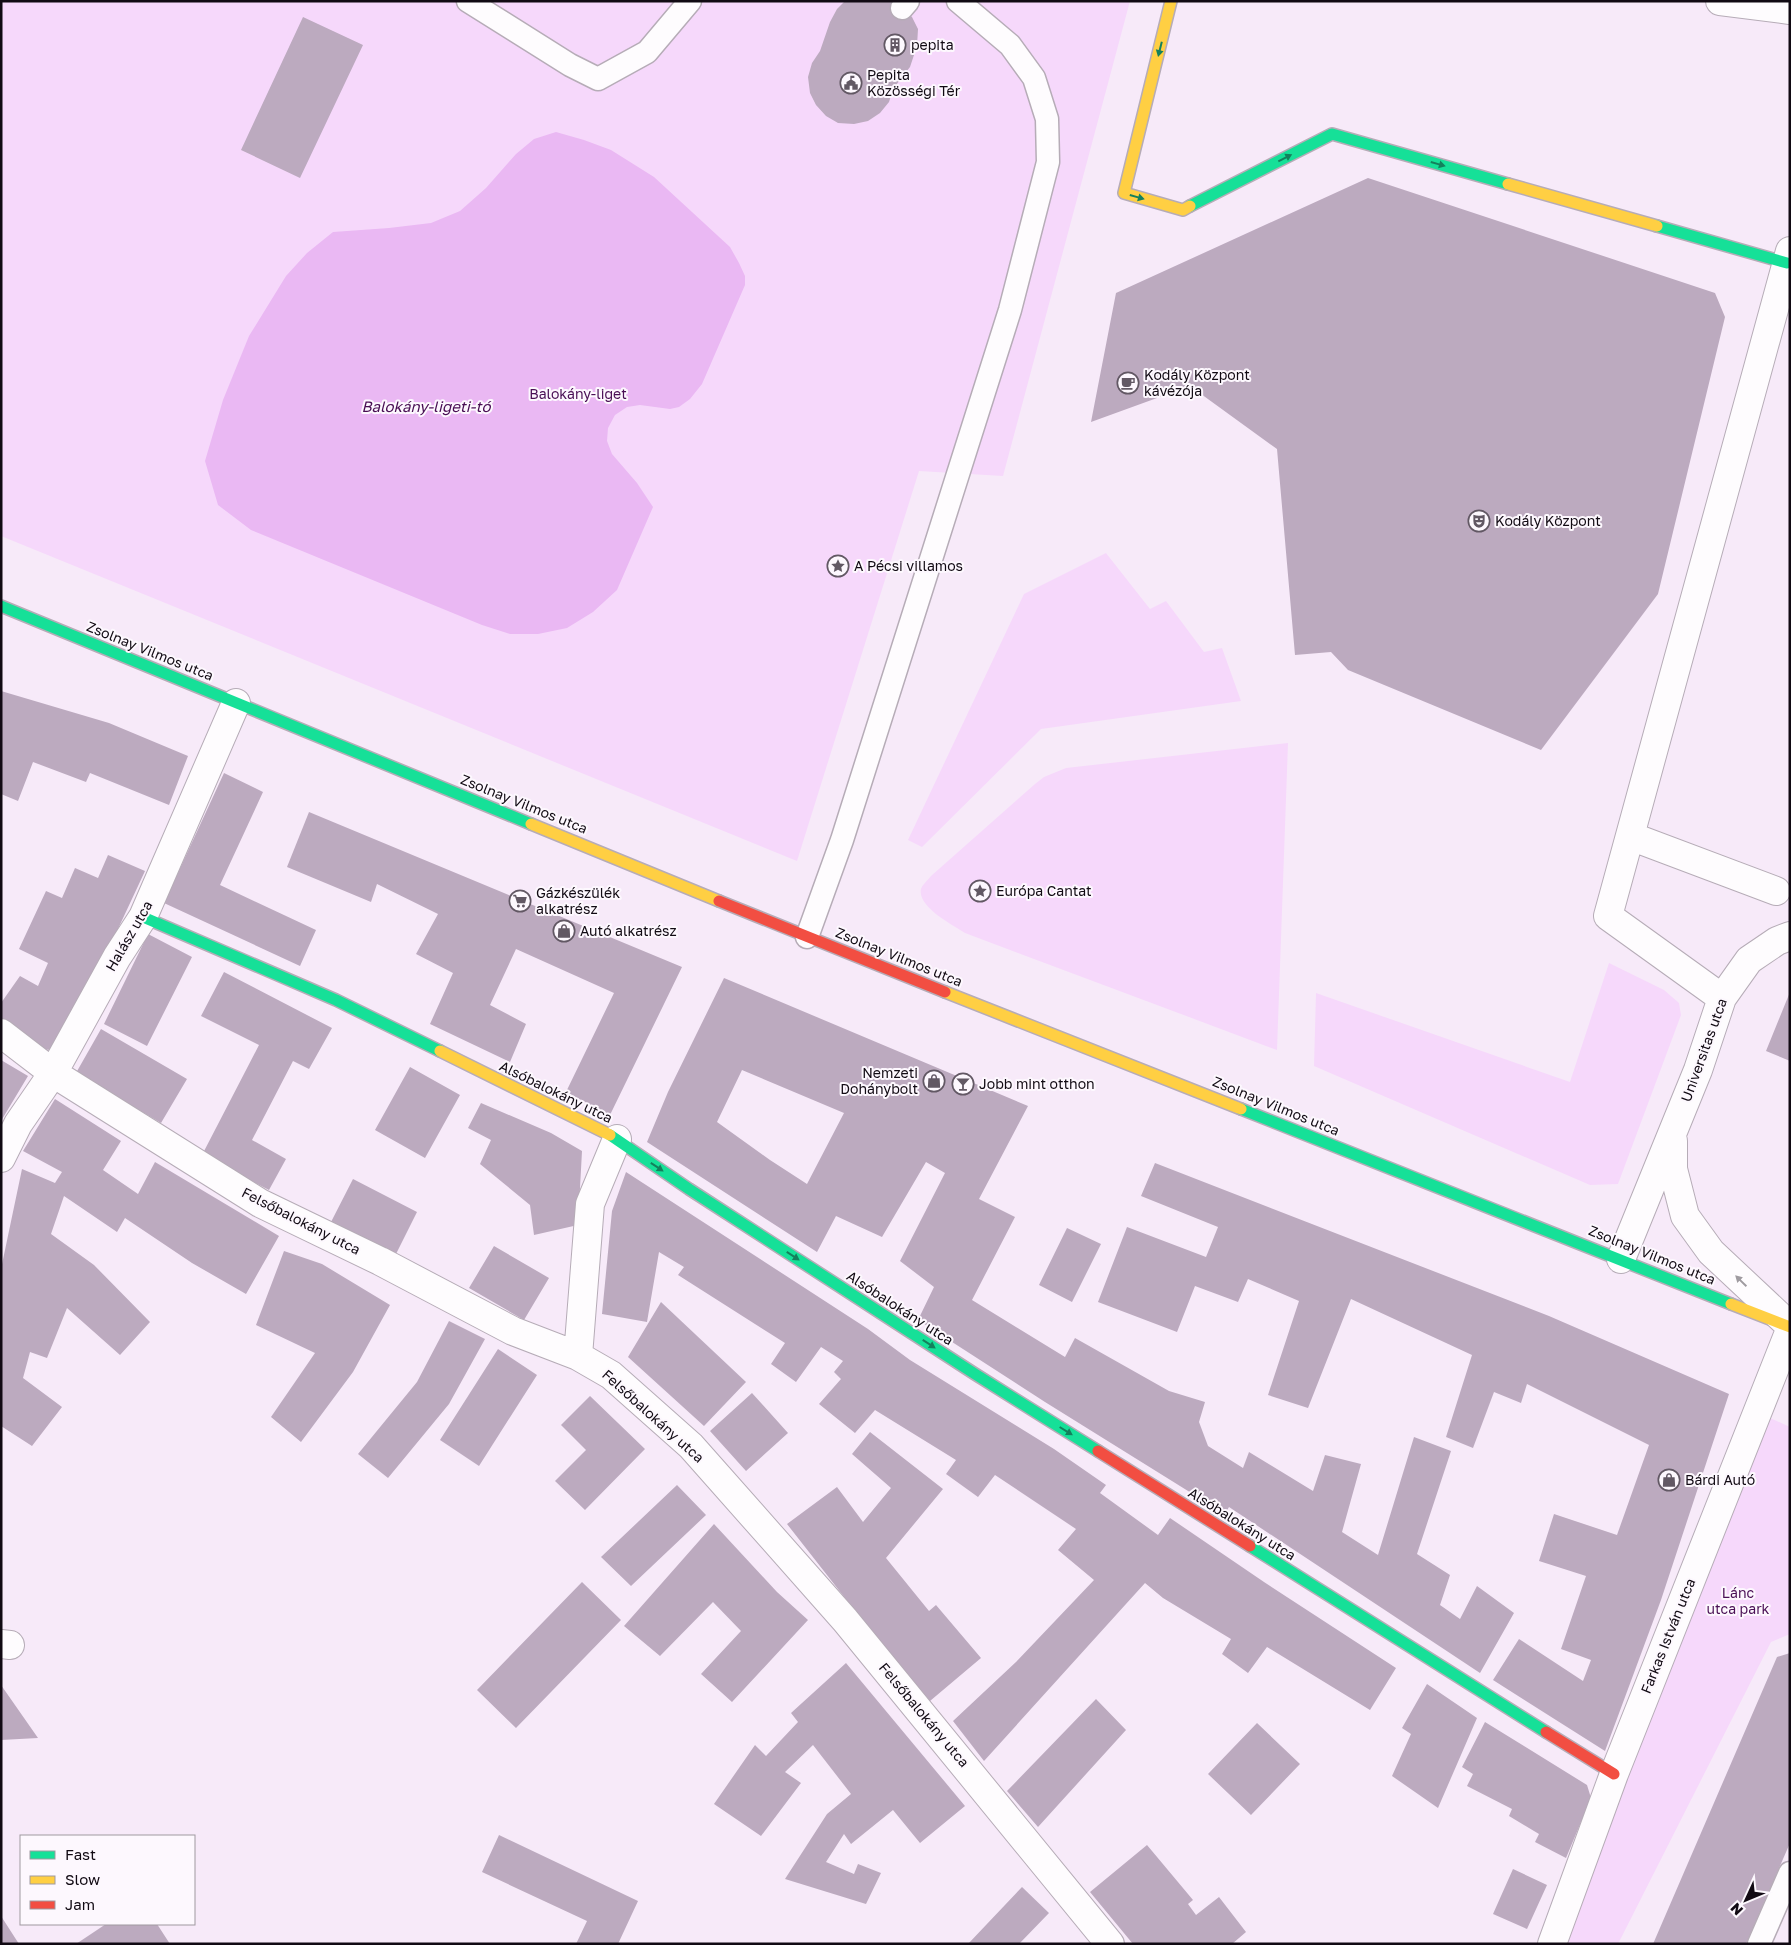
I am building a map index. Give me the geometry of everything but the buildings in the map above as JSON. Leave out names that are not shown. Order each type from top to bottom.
[{"type":"street","points":[[1171,1],[1124,193],[1183,210],[1332,134],[1788,257],[1608,916],[1722,998]]},
{"type":"street","points":[[1720,1],[1790,10]]},
{"type":"street","name":"Zsolnay Vilmos utca","points":[[1,606],[807,937],[1621,1259],[1790,1328]]},
{"type":"street","name":"Halász utca","points":[[1,1158],[18,1124],[53,1073],[117,956],[143,917],[236,702]]},
{"type":"street","points":[[1630,836],[1776,891]]},
{"type":"street","name":"Alsóbalokány utca","points":[[143,917],[336,1000],[616,1139],[697,1194],[975,1374],[1614,1774]]},
{"type":"street","name":"Universitas utca","points":[[1621,1259],[1698,1070],[1722,998],[1749,960],[1777,941],[1790,936]]},
{"type":"street","name":"Felsőbalokány utca","points":[[1,1033],[53,1073],[260,1203],[380,1262],[513,1331],[578,1356],[611,1375],[691,1446],[845,1620],[1046,1863],[1110,1944]]},
{"type":"street","name":"Universitas utca","points":[[1673,1132],[1673,1169],[1685,1216],[1711,1252],[1790,1328]]},
{"type":"street","points":[[578,1356],[590,1204],[616,1139]]},
{"type":"street","name":"Farkas István utca","points":[[1552,1944],[1614,1774],[1790,1328]]},
{"type":"lane","points":[[468,1],[570,65],[598,79],[647,52],[690,1]]},
{"type":"lane","points":[[807,937],[842,840],[1008,319],[1048,162],[1046,119],[1034,78],[1010,45],[958,1]]},
{"type":"lane","points":[[1759,1944],[1790,1874]]},
{"type":"green space","name":"Balokány-liget","points":[[1,1],[1130,1],[1003,476],[919,471],[797,861],[1,536]]},
{"type":"green space","points":[[1106,553],[1150,609],[1166,601],[1204,652],[1222,648],[1241,701],[1041,729],[922,847],[908,840],[1024,594]]},
{"type":"green space","points":[[1288,743],[1277,1050],[965,933],[937,915],[924,902],[921,896],[922,887],[931,876],[1044,777],[1066,768]]},
{"type":"green space","points":[[1609,963],[1664,990],[1679,1003],[1681,1015],[1618,1184],[1590,1185],[1314,1066],[1316,993],[1570,1082]]},
{"type":"green space","name":"Lánc utca park","points":[[1757,1412],[1790,1427],[1790,1634],[1771,1642],[1618,1944],[1549,1944]]},
{"type":"water","name":"Balokány-ligeti-tó","points":[[556,132],[611,150],[654,177],[730,247],[745,276],[745,285],[702,384],[690,399],[679,407],[670,409],[640,405],[627,407],[615,415],[608,428],[607,441],[612,454],[637,483],[653,507],[617,590],[593,612],[567,628],[538,634],[510,634],[482,625],[251,530],[218,505],[205,461],[223,400],[249,336],[286,276],[307,253],[333,232],[431,223],[460,211],[486,188],[516,154],[534,139]]},
{"type":"traffic: fast","points":[[1190,206],[1332,134],[1508,184]]},
{"type":"traffic: fast","points":[[1657,226],[1787,263]]},
{"type":"traffic: fast","points":[[1,606],[531,824]]},
{"type":"traffic: fast","points":[[143,917],[336,1000],[440,1051]]},
{"type":"traffic: fast","points":[[1241,1109],[1731,1304]]},
{"type":"traffic: fast","points":[[610,1135],[689,1189],[975,1374],[1098,1451]]},
{"type":"traffic: fast","points":[[1250,1546],[1546,1732]]},
{"type":"traffic: slow","points":[[1171,1],[1124,193],[1183,210],[1190,206]]},
{"type":"traffic: slow","points":[[1508,184],[1657,226]]},
{"type":"traffic: slow","points":[[531,824],[719,901]]},
{"type":"traffic: slow","points":[[945,992],[1241,1109]]},
{"type":"traffic: slow","points":[[440,1051],[610,1135]]},
{"type":"traffic: slow","points":[[1731,1304],[1790,1327]]},
{"type":"traffic: jam","points":[[719,901],[945,992]]},
{"type":"traffic: jam","points":[[1098,1451],[1250,1546]]},
{"type":"traffic: jam","points":[[1546,1732],[1614,1774]]},
{"type":"place","name":"pepita","points":[[895,45]]},
{"type":"place","name":"Pepita Közösségi Tér","points":[[851,83]]},
{"type":"place","name":"Kodály Központ kávézója","points":[[1128,383]]},
{"type":"place","name":"Kodály Központ","points":[[1479,521]]},
{"type":"place","name":"A Pécsi villamos","points":[[838,566]]},
{"type":"place","name":"Európa Cantat","points":[[980,891]]},
{"type":"place","name":"Gázkészülék alkatrész","points":[[520,901]]},
{"type":"place","name":"Autó alkatrész","points":[[564,931]]},
{"type":"place","name":"Nemzeti Dohánybolt","points":[[934,1081]]},
{"type":"place","name":"Jobb mint otthon","points":[[963,1084]]},
{"type":"place","name":"Bárdi Autó","points":[[1669,1480]]}]
